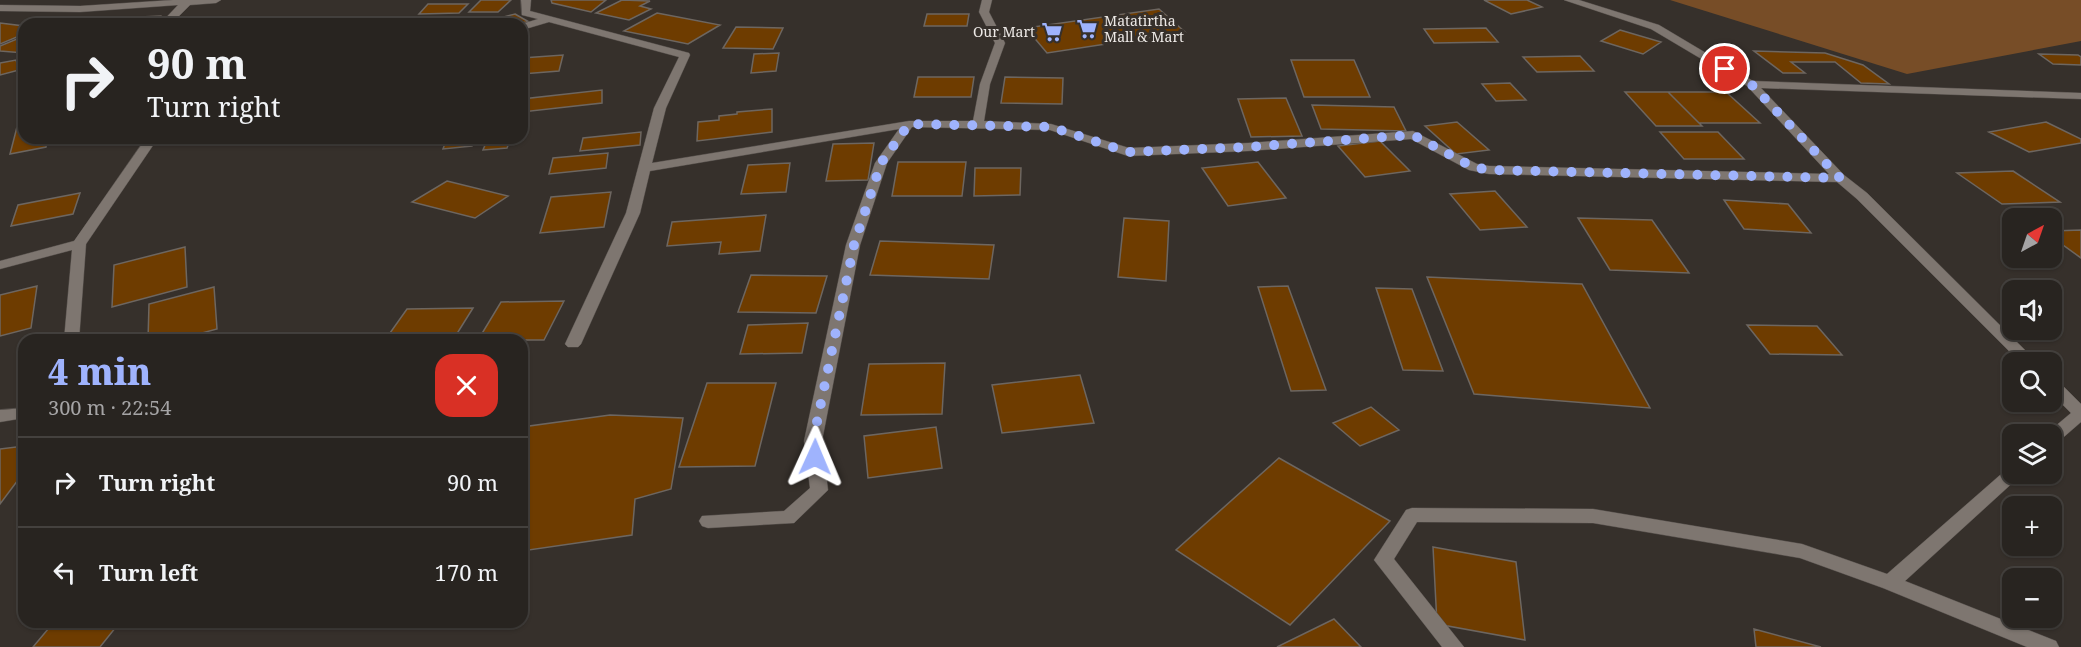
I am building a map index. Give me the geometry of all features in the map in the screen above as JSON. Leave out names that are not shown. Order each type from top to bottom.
[{"type":"street","points":[[0,8],[80,9],[216,0]]},
{"type":"street","points":[[526,0],[525,13],[686,55],[660,108],[645,159],[645,168],[633,213],[573,344]]},
{"type":"street","points":[[978,124],[985,84],[1000,43],[984,12],[987,0]]},
{"type":"street","points":[[1569,0],[1655,27],[1751,84],[1840,178],[1862,196],[2019,352]]},
{"type":"street","points":[[171,18],[187,2]]},
{"type":"street","points":[[528,26],[550,20]]},
{"type":"street","points":[[1751,84],[2081,96]]},
{"type":"street","points":[[645,168],[909,124],[978,124],[1051,127],[1128,152],[1248,147],[1413,135],[1473,167],[1489,170],[1840,178]]},
{"type":"street","points":[[708,522],[788,518],[819,490],[813,441],[854,245],[881,163],[909,124]]},
{"type":"street","points":[[72,334],[79,244],[148,144]]},
{"type":"street","points":[[0,265],[79,244]]},
{"type":"street","points":[[2062,395],[2081,413],[2062,429]]},
{"type":"street","points":[[0,416],[18,413]]},
{"type":"street","points":[[1890,583],[2002,483]]},
{"type":"street","points":[[1454,647],[1384,560],[1412,515],[1593,516],[1802,551],[1890,583],[2049,647]]},
{"type":"shaded area","points":[[1670,0],[2081,0],[2081,41],[1907,74]]},
{"type":"building","points":[[481,0],[511,0],[498,12],[469,12]]},
{"type":"building","points":[[551,0],[606,0],[591,12],[552,3]]},
{"type":"building","points":[[622,0],[650,1],[640,6],[651,9],[629,20],[596,13]]},
{"type":"building","points":[[1484,0],[1527,0],[1542,7],[1511,14]]},
{"type":"building","points":[[428,4],[468,4],[459,13],[419,14]]},
{"type":"building","points":[[1159,9],[1185,32],[1047,53],[1026,28]]},
{"type":"building","points":[[657,13],[720,25],[688,44],[624,31]]},
{"type":"building","points":[[515,14],[522,18],[500,18]]},
{"type":"building","points":[[927,14],[969,14],[967,26],[924,26]]},
{"type":"building","points":[[160,16],[158,18],[116,18]]},
{"type":"building","points":[[0,23],[18,25],[18,36],[0,44]]},
{"type":"building","points":[[736,27],[783,28],[773,49],[723,48]]},
{"type":"building","points":[[1486,28],[1498,42],[1434,43],[1424,29]]},
{"type":"building","points":[[1620,30],[1661,42],[1643,54],[1601,41]]},
{"type":"building","points":[[18,38],[18,52],[0,51],[0,46]]},
{"type":"building","points":[[1754,51],[1825,53],[1863,65],[1889,84],[1861,83],[1835,62],[1791,62],[1805,73],[1783,73]]},
{"type":"building","points":[[779,53],[776,71],[751,73],[754,54]]},
{"type":"building","points":[[2039,54],[2078,55],[2081,57],[2081,65],[2053,64]]},
{"type":"building","points":[[563,55],[559,71],[528,74],[528,58]]},
{"type":"building","points":[[1580,56],[1594,71],[1537,72],[1523,57]]},
{"type":"building","points":[[16,60],[18,70],[0,75],[0,63]]},
{"type":"building","points":[[1291,60],[1354,60],[1370,97],[1304,97]]},
{"type":"building","points":[[918,77],[974,77],[971,97],[914,97]]},
{"type":"building","points":[[1005,77],[1063,78],[1062,104],[1001,103]]},
{"type":"building","points":[[1510,83],[1526,100],[1496,101],[1482,84]]},
{"type":"building","points":[[602,90],[602,103],[528,111],[528,98]]},
{"type":"building","points":[[1625,92],[1668,92],[1702,126],[1656,126]]},
{"type":"building","points":[[1668,92],[1726,92],[1760,123],[1699,123]]},
{"type":"building","points":[[1286,98],[1302,136],[1251,137],[1238,99]]},
{"type":"building","points":[[1312,105],[1394,107],[1406,131],[1321,129]]},
{"type":"building","points":[[772,109],[772,132],[697,141],[698,122],[719,120],[719,116],[737,114],[737,112]]},
{"type":"building","points":[[1457,122],[1489,150],[1456,154],[1425,126]]},
{"type":"building","points":[[2046,122],[2081,139],[2081,143],[2029,152],[1989,132]]},
{"type":"building","points":[[17,127],[18,144],[46,144],[46,147],[10,154]]},
{"type":"building","points":[[641,132],[640,145],[580,151],[583,138]]},
{"type":"building","points":[[1660,132],[1718,132],[1744,159],[1684,159]]},
{"type":"building","points":[[1380,141],[1410,171],[1365,177],[1338,146]]},
{"type":"building","points":[[874,143],[868,180],[826,181],[833,144]]},
{"type":"building","points":[[445,144],[472,144],[472,146],[443,149]]},
{"type":"building","points":[[486,144],[509,144],[507,148],[483,150]]},
{"type":"building","points":[[608,153],[606,168],[549,174],[553,158]]},
{"type":"building","points":[[898,162],[966,162],[962,196],[892,196]]},
{"type":"building","points":[[1258,162],[1286,198],[1228,206],[1202,168]]},
{"type":"building","points":[[790,163],[786,192],[741,194],[748,165]]},
{"type":"building","points":[[975,168],[1021,168],[1020,195],[974,196]]},
{"type":"building","points":[[2013,171],[2060,202],[2002,204],[1957,173]]},
{"type":"building","points":[[447,181],[508,196],[475,218],[412,202]]},
{"type":"building","points":[[1495,191],[1527,227],[1480,230],[1450,194]]},
{"type":"building","points":[[611,192],[604,227],[540,233],[551,197]]},
{"type":"building","points":[[80,193],[73,214],[11,226],[18,205]]},
{"type":"building","points":[[1724,200],[1788,204],[1811,233],[1744,229]]},
{"type":"building","points":[[766,215],[760,251],[719,254],[721,242],[667,246],[672,222]]},
{"type":"building","points":[[1124,218],[1169,221],[1166,281],[1118,277]]},
{"type":"building","points":[[1578,218],[1652,220],[1689,273],[1610,270]]},
{"type":"building","points":[[2081,230],[2081,258],[2062,244],[2062,231]]},
{"type":"building","points":[[880,241],[994,245],[989,279],[870,275]]},
{"type":"building","points":[[185,247],[187,287],[112,307],[114,265]]},
{"type":"building","points":[[751,275],[827,276],[816,313],[738,312]]},
{"type":"building","points":[[1427,277],[1582,284],[1650,408],[1474,394]]},
{"type":"building","points":[[37,286],[31,328],[0,336],[0,295]]},
{"type":"building","points":[[1288,286],[1326,390],[1291,391],[1258,287]]},
{"type":"building","points":[[214,287],[217,329],[198,334],[148,334],[149,304]]},
{"type":"building","points":[[1376,288],[1412,289],[1443,371],[1403,370]]},
{"type":"building","points":[[564,301],[544,340],[528,340],[528,334],[482,334],[501,302]]},
{"type":"building","points":[[473,308],[457,334],[389,334],[407,309]]},
{"type":"building","points":[[808,323],[802,353],[740,354],[748,325]]},
{"type":"building","points":[[1747,325],[1817,326],[1842,355],[1770,354]]},
{"type":"building","points":[[945,363],[942,414],[861,415],[869,364]]},
{"type":"building","points":[[1080,375],[1094,423],[1002,433],[992,385]]},
{"type":"building","points":[[707,383],[776,383],[755,466],[679,467]]},
{"type":"building","points":[[1371,407],[1399,430],[1360,446],[1333,423]]},
{"type":"building","points":[[610,415],[683,418],[671,489],[635,499],[632,535],[528,550],[528,426]]},
{"type":"building","points":[[936,427],[942,468],[868,478],[864,436]]},
{"type":"building","points":[[18,447],[18,480],[0,504],[0,449]]},
{"type":"building","points":[[1279,458],[1390,521],[1290,625],[1176,550]]},
{"type":"building","points":[[1433,547],[1516,562],[1525,640],[1437,624]]},
{"type":"building","points":[[1334,619],[1361,647],[1277,647]]},
{"type":"building","points":[[49,628],[115,628],[100,647],[33,647]]},
{"type":"building","points":[[1754,629],[1821,647],[1756,647]]},
{"type":"place","name":"Matatirtha Mall & Mart","points":[[1087,29]]},
{"type":"place","name":"Our Mart","points":[[1052,32]]},
{"type":"route","points":[[815,457],[813,441],[854,245],[881,163],[909,124],[1051,127],[1128,152],[1248,147],[1413,135],[1473,167],[1489,170],[1840,178],[1751,84],[1725,69]]}]
